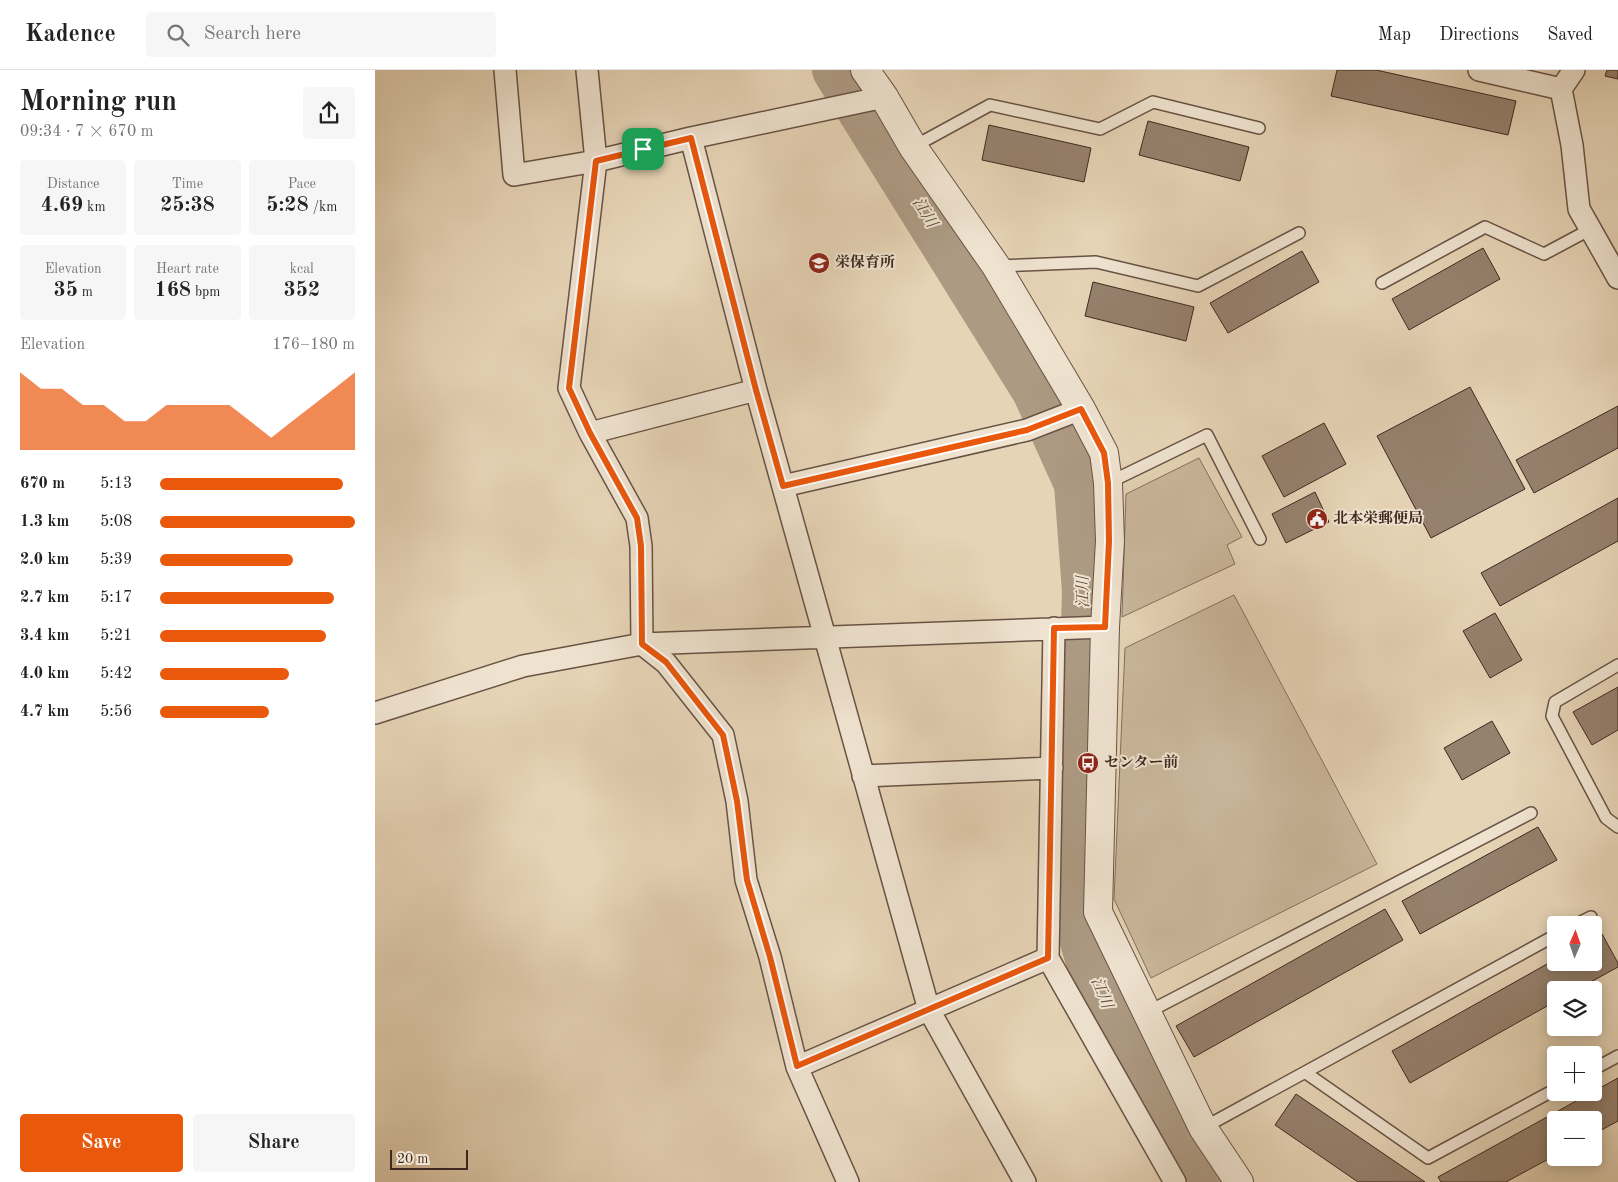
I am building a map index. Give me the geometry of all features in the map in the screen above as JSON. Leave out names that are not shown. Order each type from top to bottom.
[{"type":"street","points":[[505,70],[514,175],[596,161],[691,138],[884,97]]},
{"type":"street","points":[[587,70],[596,161],[569,388],[590,433],[637,518],[641,546],[642,644]]},
{"type":"street","points":[[865,70],[884,97],[913,147],[996,266],[1081,409],[1104,453],[1108,483],[1109,541],[1098,912],[1203,1128],[1239,1182]]},
{"type":"street","points":[[1479,70],[1561,89]]},
{"type":"street","points":[[1574,70],[1561,89],[1572,145],[1579,209],[1589,230],[1617,274]]},
{"type":"street","points":[[691,138],[756,390],[929,1010],[1025,1182]]},
{"type":"street","points":[[590,433],[756,390]]},
{"type":"street","points":[[783,486],[1027,430],[1081,409]]},
{"type":"street","points":[[375,713],[523,666],[642,644],[1105,627]]},
{"type":"street","points":[[1054,628],[1048,958],[1175,1182]]},
{"type":"street","points":[[642,644],[666,662],[723,735],[737,801],[747,880],[770,957],[797,1066],[848,1182]]},
{"type":"street","points":[[863,776],[1052,768]]},
{"type":"street","points":[[797,1066],[1048,958]]},
{"type":"lane","points":[[913,147],[990,106],[1100,129],[1153,102],[1259,128]]},
{"type":"lane","points":[[1382,282],[1485,227],[1544,254],[1589,230]]},
{"type":"lane","points":[[996,266],[1096,262],[1198,286],[1299,233]]},
{"type":"lane","points":[[1108,483],[1207,435],[1260,539]]},
{"type":"lane","points":[[1618,665],[1555,702],[1552,716],[1606,818],[1618,827]]},
{"type":"lane","points":[[1148,1012],[1531,813]]},
{"type":"lane","points":[[1203,1128],[1547,941]]},
{"type":"lane","points":[[1602,1065],[1618,1056]]},
{"type":"lane","points":[[1306,1073],[1428,1158],[1547,1094]]},
{"type":"shaded area","points":[[1199,458],[1242,537],[1227,545],[1235,564],[1122,617],[1126,494]]},
{"type":"shaded area","points":[[1234,595],[1377,864],[1151,978],[1114,899],[1125,648]]},
{"type":"building","points":[[1337,70],[1376,70],[1516,101],[1508,135],[1331,96]]},
{"type":"building","points":[[1607,70],[1618,70],[1618,79],[1605,76]]},
{"type":"building","points":[[1148,121],[1249,147],[1240,181],[1139,155]]},
{"type":"building","points":[[989,125],[1091,148],[1084,182],[982,160]]},
{"type":"building","points":[[1483,248],[1500,279],[1409,330],[1392,299]]},
{"type":"building","points":[[1302,251],[1319,282],[1228,333],[1210,303]]},
{"type":"building","points":[[1093,282],[1194,307],[1186,341],[1085,316]]},
{"type":"building","points":[[1470,387],[1525,489],[1431,538],[1377,436]]},
{"type":"building","points":[[1618,406],[1618,448],[1534,493],[1516,460]]},
{"type":"building","points":[[1324,423],[1346,464],[1284,497],[1262,456]]},
{"type":"building","points":[[1315,492],[1329,522],[1286,543],[1272,514]]},
{"type":"building","points":[[1618,498],[1618,541],[1500,606],[1481,573]]},
{"type":"building","points":[[1495,613],[1522,660],[1490,678],[1463,631]]},
{"type":"building","points":[[1618,687],[1618,730],[1592,745],[1573,712]]},
{"type":"building","points":[[1492,721],[1510,753],[1462,780],[1444,748]]},
{"type":"building","points":[[1538,827],[1557,860],[1420,934],[1402,901]]},
{"type":"building","points":[[1385,909],[1403,940],[1194,1057],[1176,1026]]},
{"type":"building","points":[[1603,936],[1618,963],[1618,967],[1592,981],[1547,981],[1547,1006],[1410,1083],[1392,1051],[1547,964],[1547,971],[1603,971]]},
{"type":"building","points":[[1618,1078],[1618,1121],[1602,1130],[1602,1111],[1558,1111],[1576,1101],[1602,1101],[1602,1087]]},
{"type":"building","points":[[1296,1094],[1425,1182],[1358,1182],[1275,1125]]},
{"type":"building","points":[[1547,1117],[1547,1160],[1506,1182],[1441,1182],[1438,1177]]},
{"type":"waterway","name":"江川","points":[[835,70],[1035,391],[1077,484],[1085,591],[1076,917],[1098,993],[1199,1182]]},
{"type":"place","name":"栄保育所","points":[[819,263]]},
{"type":"place","name":"北本栄郵便局","points":[[1317,519]]},
{"type":"place","name":"センター前","points":[[1088,763]]},
{"type":"route","points":[[691,138],[756,390],[783,486],[1027,430],[1081,409],[1104,453],[1108,483],[1109,541],[1105,627],[1054,628],[1048,958],[797,1066],[770,957],[747,880],[737,801],[723,735],[666,662],[642,644],[641,546],[637,518],[590,433],[569,388],[596,161],[643,149],[691,138]]}]
